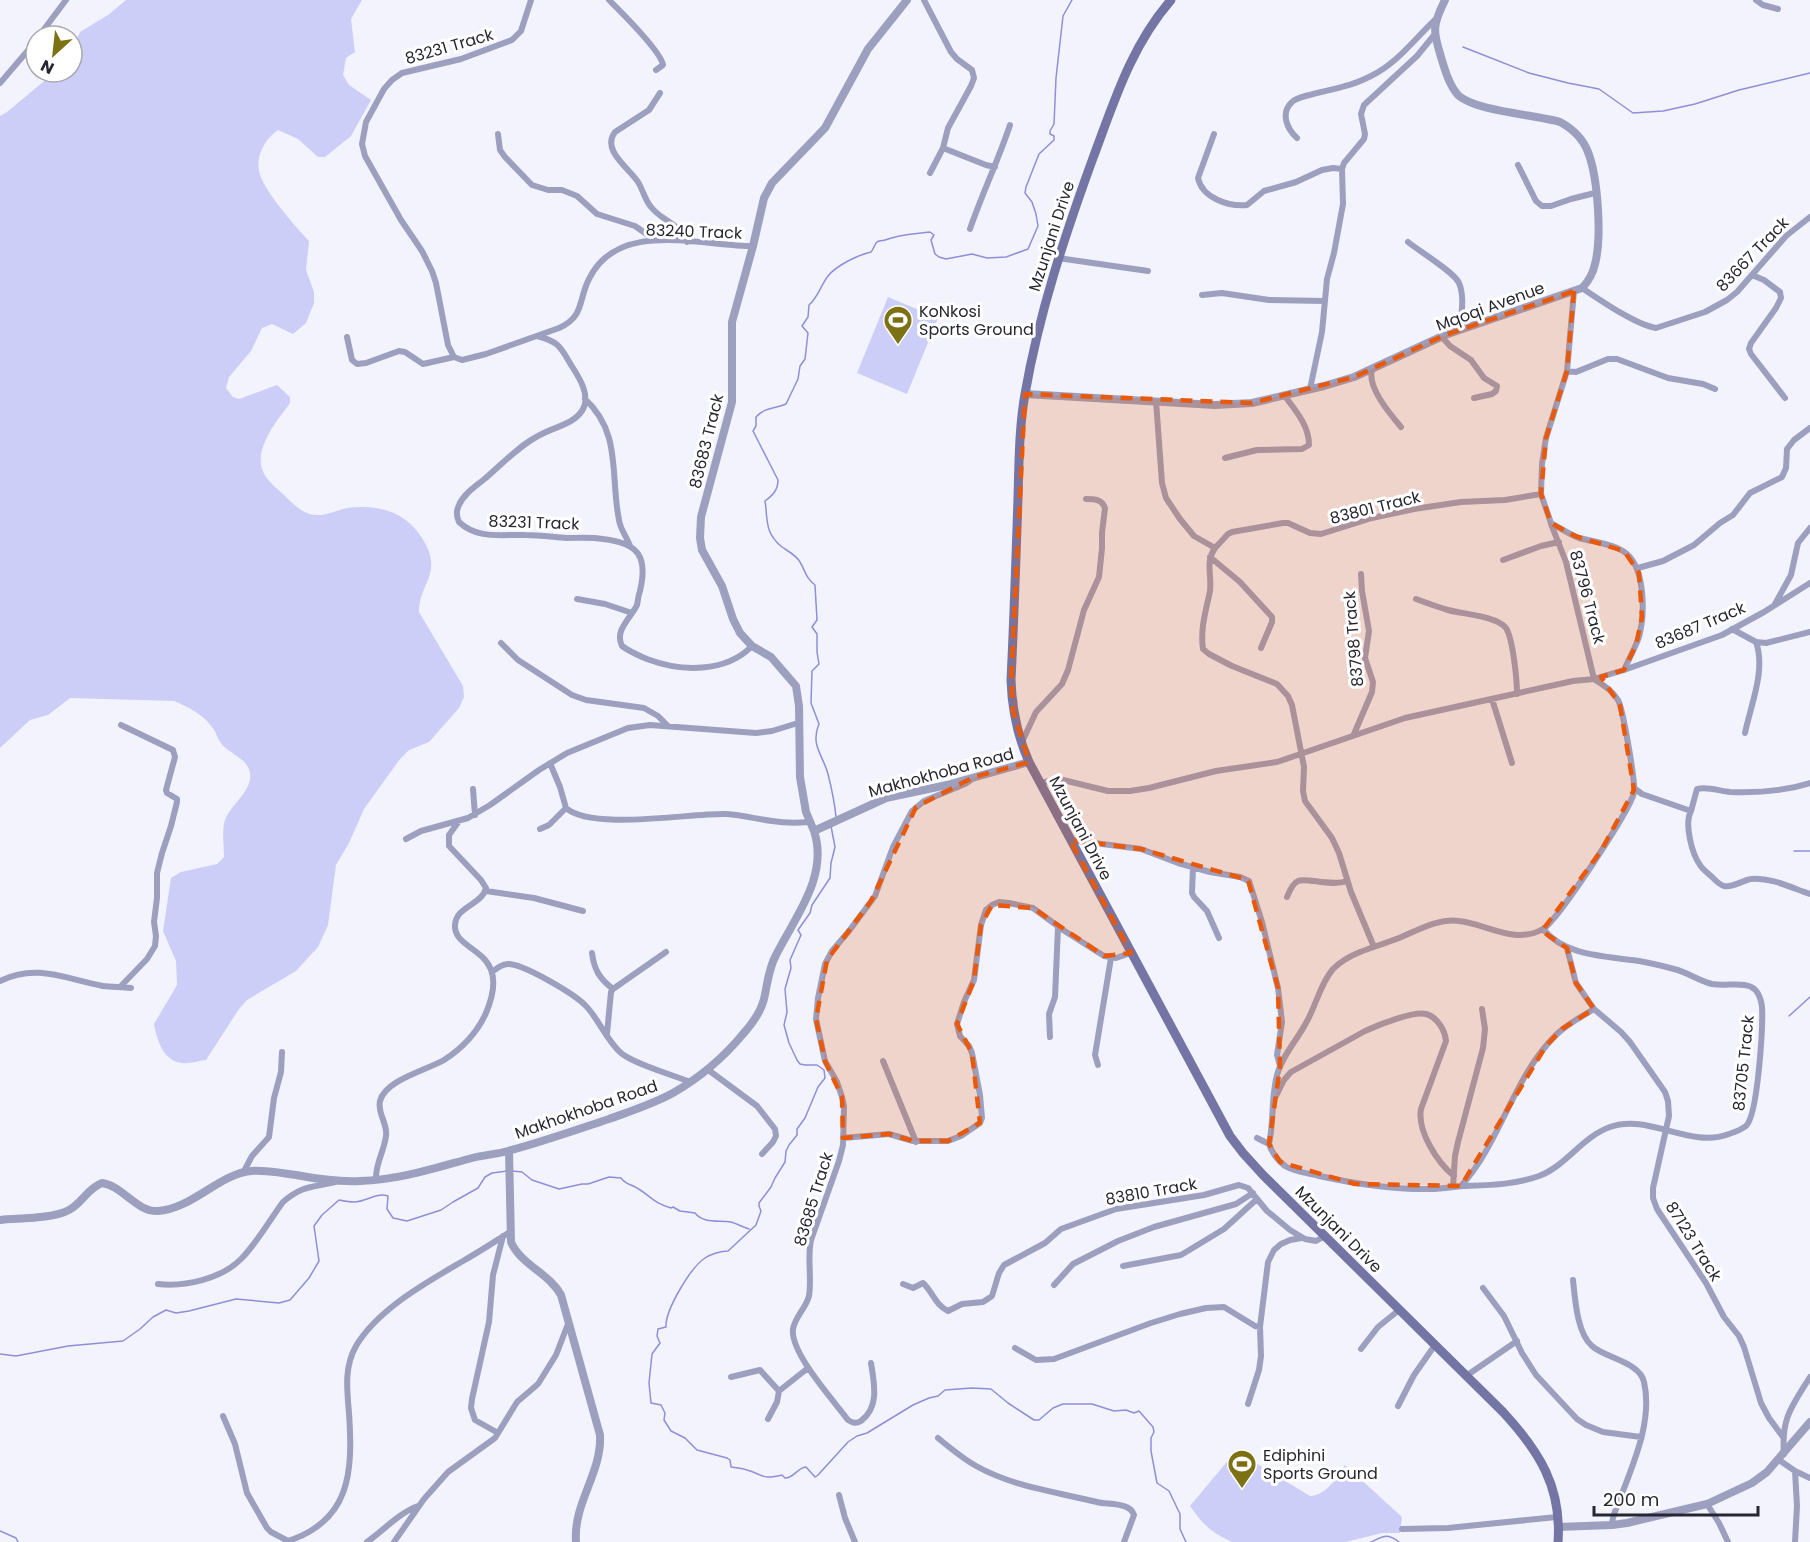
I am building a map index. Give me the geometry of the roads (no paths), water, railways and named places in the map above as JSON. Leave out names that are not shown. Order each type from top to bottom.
[{"type":"main road","name":"Mzunjani Drive","points":[[1171,0],[1146,34],[1125,72],[1058,258],[1025,394],[1020,438],[1011,680],[1013,711],[1021,743],[1040,783],[1230,1136],[1250,1162],[1509,1419],[1534,1449],[1545,1468],[1552,1488],[1558,1522],[1558,1542]]},
{"type":"street","points":[[48,24],[66,0]]},
{"type":"street","name":"83231 Track","points":[[454,357],[448,345],[434,277],[422,251],[401,220],[365,156],[362,144],[363,131],[384,89],[396,76],[504,45],[516,37],[523,28],[531,0]]},
{"type":"street","points":[[609,0],[662,59],[662,67],[656,70]]},
{"type":"street","name":"83683 Track","points":[[814,831],[809,822],[800,777],[799,706],[796,686],[771,657],[752,646],[744,638],[736,626],[722,586],[702,550],[700,530],[706,496],[732,402],[732,322],[762,204],[769,187],[825,128],[868,49],[907,0]]},
{"type":"street","points":[[924,0],[951,52],[974,73],[971,86],[948,128],[943,148],[930,173]]},
{"type":"street","points":[[1445,0],[1437,18],[1435,34],[1450,83],[1460,97],[1483,106],[1560,122],[1574,131],[1588,152],[1595,193],[1598,227],[1597,252],[1590,278],[1582,288]]},
{"type":"street","points":[[1756,0],[1763,5],[1778,9]]},
{"type":"street","points":[[1297,138],[1290,130],[1286,118],[1287,110],[1292,102],[1302,97],[1347,86],[1374,75],[1396,60],[1437,18]]},
{"type":"street","points":[[1310,389],[1322,332],[1327,279],[1343,204],[1342,169],[1364,137],[1361,117],[1364,105],[1417,56],[1435,34]]},
{"type":"street","points":[[0,83],[24,55]]},
{"type":"street","points":[[660,93],[649,110],[612,135],[611,145],[639,184],[652,209],[682,231],[687,242]]},
{"type":"street","points":[[970,229],[1010,125]]},
{"type":"street","points":[[498,134],[500,150],[532,185],[577,195],[597,214],[635,226],[656,240]]},
{"type":"street","points":[[1214,134],[1199,182],[1210,196],[1232,204],[1247,205],[1264,191],[1296,182],[1322,170],[1342,169]]},
{"type":"street","points":[[943,148],[995,167]]},
{"type":"street","points":[[1518,165],[1536,201],[1542,206],[1551,206],[1595,193]]},
{"type":"street","name":"83667 Track","points":[[1582,288],[1628,316],[1656,328],[1721,304],[1737,292],[1786,236],[1810,217]]},
{"type":"street","name":"83240 Track","points":[[537,336],[564,326],[573,319],[582,304],[588,281],[601,260],[620,247],[656,240],[753,246]]},
{"type":"street","points":[[1408,242],[1456,279],[1459,284],[1462,300],[1460,330]]},
{"type":"street","points":[[1058,258],[1148,271]]},
{"type":"street","points":[[1752,275],[1764,280],[1780,292],[1781,296],[1776,308],[1749,349],[1785,398]]},
{"type":"street","name":"Mqoqi Avenue","points":[[1025,394],[1231,405],[1252,403],[1354,377],[1442,337],[1582,288]]},
{"type":"street","points":[[1541,494],[1546,438],[1567,371],[1574,291]]},
{"type":"street","points":[[1202,295],[1222,293],[1269,300],[1325,301]]},
{"type":"street","points":[[347,337],[352,360],[357,364],[399,351],[407,353],[423,364],[454,357],[459,360],[467,359],[537,336],[550,339],[559,345],[580,381],[585,399],[601,416],[608,433],[615,471],[618,519],[630,546],[640,556],[643,567],[637,605],[622,629],[621,644],[631,652],[662,664],[682,668],[718,665],[735,659],[752,646]]},
{"type":"street","points":[[1442,337],[1450,346],[1471,360],[1484,378],[1497,386],[1496,391],[1492,394],[1474,398]]},
{"type":"street","points":[[1567,371],[1576,372],[1608,359],[1617,359],[1668,378],[1703,384],[1715,390]]},
{"type":"street","points":[[1372,369],[1370,377],[1382,403],[1401,427]]},
{"type":"street","points":[[1225,458],[1257,450],[1302,449],[1309,444],[1302,420],[1284,395]]},
{"type":"street","name":"83231 Track","points":[[585,399],[583,408],[574,418],[538,435],[515,451],[466,494],[458,508],[458,519],[466,528],[487,535],[603,539],[630,546]]},
{"type":"street","points":[[1156,401],[1162,483],[1166,498],[1191,532],[1199,540],[1215,548],[1210,557],[1210,588],[1202,625],[1203,649],[1239,669],[1277,684],[1284,690],[1292,705],[1304,767],[1305,801],[1332,838],[1374,947]]},
{"type":"street","points":[[1638,568],[1663,561],[1684,551],[1705,537],[1719,523],[1733,515],[1750,494],[1782,477],[1786,468],[1787,449],[1794,440],[1810,428]]},
{"type":"street","name":"83796 Track","points":[[1541,494],[1567,568],[1594,679]]},
{"type":"street","name":"83801 Track","points":[[1215,548],[1232,532],[1274,524],[1288,523],[1310,533],[1321,534],[1372,518],[1414,509],[1541,494]]},
{"type":"street","points":[[1021,743],[1036,712],[1065,679],[1084,609],[1099,577],[1105,508],[1104,504],[1098,500],[1086,499]]},
{"type":"street","points":[[1551,523],[1575,536],[1624,551],[1638,568],[1642,603],[1640,630],[1636,645],[1624,670]]},
{"type":"street","points":[[1775,604],[1791,575],[1798,543],[1810,528]]},
{"type":"street","points":[[1503,560],[1559,542]]},
{"type":"street","points":[[1210,557],[1240,582],[1272,617],[1261,648]]},
{"type":"street","name":"83798 Track","points":[[1354,734],[1372,692],[1373,682],[1366,663],[1369,631],[1361,574]]},
{"type":"street","name":"83687 Track","points":[[1040,783],[1059,779],[1095,789],[1130,791],[1216,771],[1269,764],[1405,718],[1573,681],[1594,679],[1624,670],[1732,629],[1810,583]]},
{"type":"street","points":[[577,598],[632,613]]},
{"type":"street","points":[[1416,599],[1444,609],[1478,616],[1504,626],[1511,644],[1517,694]]},
{"type":"street","points":[[1732,629],[1756,642],[1766,643],[1810,632]]},
{"type":"street","points":[[1744,733],[1758,676],[1760,655],[1756,642]]},
{"type":"street","points":[[501,643],[518,660],[572,695],[593,701],[644,708],[658,716],[669,727]]},
{"type":"street","points":[[1269,1144],[1276,1079],[1280,1067],[1310,1016],[1326,979],[1332,970],[1348,957],[1443,921],[1472,923],[1515,935],[1543,929],[1557,914],[1601,851],[1634,793],[1620,705],[1612,692],[1594,679]]},
{"type":"street","points":[[1492,699],[1512,763]]},
{"type":"street","points":[[406,839],[421,831],[475,815],[567,753],[628,728],[669,727],[756,734],[798,723]]},
{"type":"street","points":[[120,987],[147,959],[154,946],[157,873],[177,802],[177,799],[166,790],[175,758],[173,750],[121,725]]},
{"type":"street","name":"Makhokhoba Road","points":[[0,1220],[68,1211],[94,1187],[102,1183],[112,1186],[134,1202],[157,1211],[166,1210],[198,1196],[235,1175],[243,1173],[272,1172],[338,1181],[376,1180],[418,1173],[472,1158],[509,1151],[582,1128],[674,1092],[721,1057],[751,1024],[761,1007],[772,963],[799,915],[811,887],[818,856],[814,831],[886,798],[938,788],[1029,762]]},
{"type":"street","points":[[550,764],[560,786],[566,808],[576,815],[595,819],[728,814],[788,823],[809,822]]},
{"type":"street","name":"83685 Track","points":[[871,1363],[874,1402],[868,1413],[860,1421],[854,1423],[848,1420],[808,1368],[795,1340],[793,1329],[808,1297],[811,1273],[810,1244],[839,1161],[843,1138],[844,1106],[837,1082],[825,1061],[816,1019],[818,998],[825,964],[832,951],[875,896],[893,848],[912,812],[924,801],[965,784],[974,777]]},
{"type":"street","points":[[1810,783],[1787,789],[1746,791],[1718,791],[1701,787],[1694,794],[1691,812],[1688,816],[1696,858],[1703,870],[1722,885],[1729,886],[1758,879],[1810,894]]},
{"type":"street","points":[[1634,788],[1642,794],[1691,812]]},
{"type":"street","points":[[473,789],[475,815]]},
{"type":"street","points":[[540,829],[549,825],[566,808]]},
{"type":"street","points":[[376,1180],[376,1171],[387,1132],[380,1110],[382,1097],[395,1084],[442,1061],[473,1034],[483,1019],[493,986],[492,972],[485,959],[457,936],[454,924],[465,908],[482,897],[486,891],[481,880],[449,846],[449,835],[459,821]]},
{"type":"street","points":[[1071,840],[1141,849],[1193,867],[1249,881],[1262,922],[1278,988],[1282,1022],[1277,1055],[1280,1067]]},
{"type":"street","points":[[1193,867],[1192,892],[1207,911],[1219,938]]},
{"type":"street","points":[[1287,897],[1295,883],[1302,880],[1333,884],[1347,881]]},
{"type":"street","points":[[486,891],[534,898],[583,911]]},
{"type":"street","points":[[843,1138],[889,1134],[916,1142],[951,1140],[973,1129],[981,1121],[980,1095],[972,1053],[957,1028],[964,1002],[974,980],[979,935],[986,910],[995,903],[1016,904],[1038,911],[1058,927],[1104,956],[1122,957],[1131,953]]},
{"type":"street","points":[[1050,1037],[1049,1014],[1055,997],[1058,927]]},
{"type":"street","name":"83705 Track","points":[[1257,1138],[1269,1144],[1276,1158],[1287,1167],[1341,1182],[1430,1189],[1497,1185],[1539,1176],[1556,1167],[1593,1137],[1610,1127],[1636,1125],[1712,1139],[1742,1129],[1750,1122],[1762,1038],[1760,996],[1753,988],[1743,984],[1714,984],[1677,969],[1638,961],[1603,958],[1567,948],[1543,929]]},
{"type":"street","name":"87123 Track","points":[[1567,948],[1576,983],[1594,1009],[1621,1032],[1665,1092],[1669,1116],[1653,1188],[1655,1204],[1706,1283],[1724,1317],[1739,1336],[1761,1403],[1783,1437]]},
{"type":"street","points":[[607,1035],[613,989],[666,952]]},
{"type":"street","points":[[592,953],[596,971],[613,989]]},
{"type":"street","points":[[1098,1065],[1095,1055],[1111,958]]},
{"type":"street","points":[[492,972],[510,964],[558,986],[585,1005],[620,1052],[627,1057],[690,1082]]},
{"type":"street","points":[[0,981],[18,973],[40,972],[105,986],[132,988]]},
{"type":"street","points":[[1482,1009],[1485,1029],[1483,1048],[1455,1156],[1454,1176],[1457,1187],[1473,1172],[1495,1136],[1518,1089],[1546,1046],[1562,1029],[1594,1009]]},
{"type":"street","points":[[1274,1099],[1288,1075],[1309,1061],[1377,1026],[1425,1014],[1432,1017],[1443,1029],[1446,1041],[1421,1109],[1420,1121],[1434,1152],[1448,1172],[1454,1176]]},
{"type":"street","points":[[243,1173],[252,1156],[269,1137],[274,1098],[281,1072],[282,1052]]},
{"type":"street","points":[[883,1061],[916,1142]]},
{"type":"street","points":[[706,1069],[757,1106],[775,1129],[776,1136],[773,1142],[762,1154]]},
{"type":"street","points":[[498,1433],[475,1420],[471,1404],[477,1368],[489,1322],[493,1275],[506,1234],[510,1178],[509,1151]]},
{"type":"street","points":[[158,1284],[194,1282],[231,1267],[240,1260],[289,1197],[306,1188],[338,1181]]},
{"type":"street","name":"83810 Track","points":[[903,1284],[913,1288],[923,1283],[928,1287],[939,1306],[950,1311],[962,1304],[978,1303],[988,1299],[993,1293],[1004,1265],[1045,1243],[1061,1229],[1079,1221],[1116,1209],[1192,1198],[1239,1185],[1245,1186],[1255,1196]]},
{"type":"street","points":[[1255,1196],[1274,1218],[1303,1238],[1316,1241],[1325,1236]]},
{"type":"street","points":[[1123,1266],[1181,1255],[1224,1229],[1255,1196]]},
{"type":"street","points":[[1054,1285],[1073,1264],[1118,1241],[1154,1227],[1236,1204],[1255,1196]]},
{"type":"street","points":[[506,1234],[517,1254],[558,1288],[564,1302],[597,1423],[600,1443],[597,1461],[580,1507],[576,1526],[576,1542]]},
{"type":"street","points":[[223,1416],[235,1443],[247,1493],[267,1528],[287,1541],[324,1523],[335,1509],[347,1482],[350,1437],[348,1371],[349,1362],[357,1345],[383,1316],[427,1282],[506,1234]]},
{"type":"street","points":[[1248,1404],[1260,1363],[1260,1327],[1267,1268],[1271,1256],[1278,1247],[1285,1242],[1303,1238]]},
{"type":"street","points":[[1573,1281],[1578,1317],[1590,1344],[1623,1362],[1643,1378],[1646,1410],[1641,1437],[1620,1501],[1613,1515],[1612,1525]]},
{"type":"street","points":[[1483,1288],[1504,1316],[1536,1375],[1577,1419],[1586,1425],[1604,1431],[1641,1437]]},
{"type":"street","points":[[1016,1348],[1036,1360],[1054,1359],[1180,1314],[1217,1306],[1230,1309],[1260,1327]]},
{"type":"street","points":[[1361,1349],[1378,1327],[1399,1310]]},
{"type":"street","points":[[394,1542],[419,1506],[452,1468],[490,1442],[517,1402],[538,1384],[561,1345],[569,1321]]},
{"type":"street","points":[[1466,1376],[1516,1341]]},
{"type":"street","points":[[1398,1406],[1414,1375],[1435,1345]]},
{"type":"street","points":[[768,1419],[777,1402],[779,1391],[808,1368]]},
{"type":"street","points":[[731,1377],[760,1370],[779,1391]]},
{"type":"street","points":[[1810,1377],[1791,1407],[1785,1422],[1782,1457],[1796,1471],[1810,1478]]},
{"type":"street","points":[[1401,1529],[1558,1522],[1612,1525],[1707,1504],[1759,1479],[1782,1457],[1807,1429],[1810,1422]]},
{"type":"street","points":[[938,1438],[978,1467],[1015,1483],[1108,1505],[1129,1507],[1134,1515],[1124,1542]]},
{"type":"street","points":[[1795,1542],[1796,1471]]},
{"type":"street","points":[[838,1495],[855,1542]]},
{"type":"street","points":[[1707,1504],[1728,1542]]},
{"type":"street","points":[[367,1542],[401,1515],[419,1506]]},
{"type":"waterway","points":[[836,817],[828,774],[818,750],[816,738],[819,724],[811,703],[812,671],[819,664],[817,634],[812,627],[817,620],[815,585],[807,577],[799,560],[782,547],[770,531],[765,501],[774,492],[778,480],[753,431],[756,426],[756,417],[767,410],[786,404],[798,379],[800,366],[805,359],[808,333],[802,326],[808,317],[809,305],[826,280],[842,264],[871,252],[878,241],[902,235],[930,232],[934,235],[931,240],[935,254],[946,259],[972,254],[987,258],[1006,257],[1028,249],[1038,226],[1032,202],[1025,193],[1026,187],[1039,154],[1054,140],[1050,131],[1054,124],[1056,78],[1063,16],[1072,0]]},
{"type":"waterway","points":[[1463,47],[1529,73],[1599,89],[1633,113],[1663,111],[1695,104],[1739,90],[1810,73]]},
{"type":"waterway","points":[[831,826],[835,847],[830,878],[798,930],[801,935],[790,960],[791,968],[785,989],[787,1012],[784,1025],[789,1043],[800,1064],[817,1065],[824,1070],[825,1078],[818,1087],[805,1118],[797,1129],[797,1135],[786,1151],[785,1162],[759,1203],[761,1211],[756,1225],[728,1251],[710,1255],[699,1263],[686,1279],[674,1300],[666,1327],[658,1329],[657,1336],[660,1343],[652,1354],[649,1383],[651,1403],[661,1405],[665,1413],[664,1420],[671,1431],[685,1438],[697,1450],[727,1458],[730,1460],[731,1467],[745,1469],[767,1477],[782,1475],[785,1478],[806,1467],[815,1477],[848,1442],[913,1405],[938,1396],[945,1390],[991,1389],[1034,1420],[1039,1420],[1053,1408],[1063,1404],[1092,1404],[1114,1411],[1126,1410],[1134,1413],[1139,1411],[1153,1427],[1151,1451],[1157,1483],[1169,1491],[1180,1514],[1180,1529],[1186,1542]]},
{"type":"waterway","points":[[1794,851],[1810,851]]},
{"type":"waterway","points":[[1789,1016],[1810,997]]},
{"type":"waterway","points":[[0,1354],[16,1356],[68,1346],[123,1341],[153,1317],[166,1310],[176,1313],[189,1311],[236,1299],[279,1303],[290,1300],[309,1278],[319,1261],[314,1226],[322,1215],[339,1200],[354,1202],[379,1195],[388,1196],[387,1209],[393,1218],[407,1221],[441,1210],[478,1188],[485,1177],[492,1173],[507,1171]]},
{"type":"waterway","points":[[512,1171],[522,1172],[532,1180],[559,1189],[588,1184],[609,1177],[621,1178],[665,1206],[695,1213],[703,1219],[731,1222],[749,1229]]},
{"type":"waterway","points":[[0,1531],[16,1538],[18,1542]]},
{"type":"waterway","points":[[1371,1542],[1385,1536],[1399,1542]]},
{"type":"place","name":"KoNkosi Sports Ground","points":[[898,346]]},
{"type":"place","name":"Ediphini Sports Ground","points":[[1242,1490]]}]
